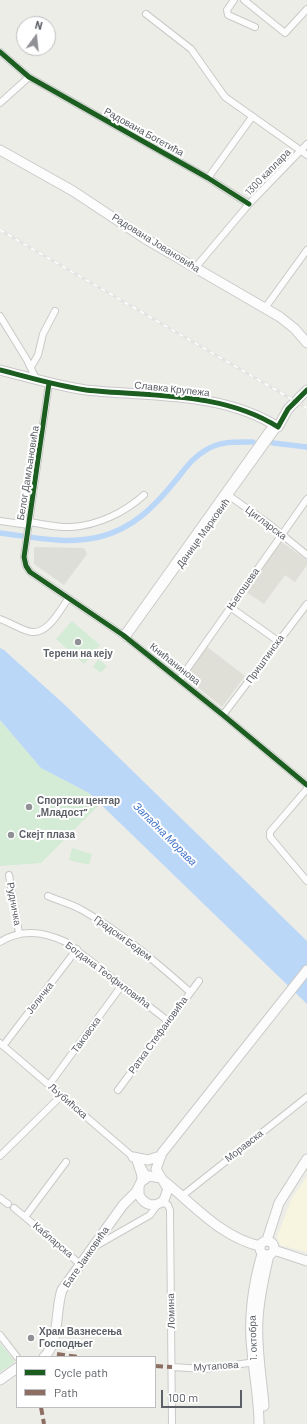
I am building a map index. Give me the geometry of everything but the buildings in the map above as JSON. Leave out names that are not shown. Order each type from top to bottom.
[{"type":"main road","name":"Радована Јовановића","points":[[0,150],[73,191],[144,238],[265,308],[291,325],[307,343]]},
{"type":"main road","name":"Славка Крупежа","points":[[0,370],[49,383],[86,390],[207,401],[236,409],[276,426]]},
{"type":"main road","points":[[276,426],[291,404],[307,390]]},
{"type":"main road","name":"Бате Јанковића","points":[[45,1356],[51,1348],[53,1341],[57,1305],[62,1290],[123,1206],[144,1181],[159,1155],[307,970]]},
{"type":"main road","points":[[134,1158],[148,1160],[159,1155]]},
{"type":"main road","name":"Бате Јанковића","points":[[159,1155],[156,1169],[163,1180]]},
{"type":"main road","points":[[267,1248],[279,1203],[291,1181],[307,1159]]},
{"type":"main road","points":[[267,1248],[292,1188],[307,1168]]},
{"type":"main road","points":[[162,1201],[168,1189],[163,1180]]},
{"type":"main road","points":[[144,1202],[139,1196],[144,1181],[163,1180],[216,1224],[249,1244],[267,1248],[307,1261]]},
{"type":"main road","points":[[123,1206],[133,1201],[144,1202],[151,1205],[176,1194],[182,1196]]},
{"type":"main road","name":"1. октобра","points":[[259,1424],[256,1362],[261,1286],[267,1248]]},
{"type":"main road","name":"1. октобра","points":[[256,1362],[265,1424]]},
{"type":"main road","points":[[0,1380],[16,1369]]},
{"type":"street","points":[[234,0],[227,10],[228,15],[255,27]]},
{"type":"street","points":[[244,0],[285,33],[307,9]]},
{"type":"street","points":[[146,14],[191,49],[221,93],[252,117],[307,155]]},
{"type":"street","name":"Радована Богетића","points":[[0,52],[29,77],[208,178],[249,204]]},
{"type":"street","points":[[0,103],[29,77]]},
{"type":"street","points":[[208,178],[252,117]]},
{"type":"street","name":"1300 каплара","points":[[195,268],[249,204],[307,144]]},
{"type":"street","points":[[265,308],[307,250]]},
{"type":"street","points":[[31,368],[38,355],[43,334],[55,311]]},
{"type":"street","points":[[0,316],[36,379]]},
{"type":"street","name":"Белог Дамљановића","points":[[26,566],[24,557],[26,540],[49,383]]},
{"type":"street","name":"Данице Марковић","points":[[124,636],[224,492],[276,426]]},
{"type":"street","name":"Данице Марковић","points":[[124,636],[230,496],[276,426]]},
{"type":"street","name":"Цигларска","points":[[224,492],[307,555]]},
{"type":"street","name":"Белог Дамљановића","points":[[29,524],[62,527],[84,525],[122,512],[144,495]]},
{"type":"street","name":"Његошева","points":[[180,679],[307,499]]},
{"type":"street","points":[[0,521],[29,524]]},
{"type":"street","name":"Книћанинова","points":[[26,566],[30,572],[124,636],[180,679],[307,785]]},
{"type":"street","points":[[0,619],[32,632],[45,629],[68,599]]},
{"type":"street","name":"Приштинска","points":[[223,715],[307,604]]},
{"type":"street","points":[[230,607],[278,641]]},
{"type":"street","points":[[307,789],[272,829],[270,837],[307,881]]},
{"type":"street","name":"Рудничка","points":[[9,875],[19,933]]},
{"type":"street","name":"Градски Бедем","points":[[48,896],[81,909],[102,922],[156,962],[190,992]]},
{"type":"street","name":"Богдана Теофиловића","points":[[0,942],[19,933],[43,933],[66,942],[77,949],[168,1021]]},
{"type":"street","name":"Јеличка","points":[[1,1045],[77,949]]},
{"type":"street","name":"Ратка Стефановића","points":[[118,1090],[199,981]]},
{"type":"street","name":"Таковска","points":[[50,1085],[122,985]]},
{"type":"street","name":"Љубићска","points":[[1,1045],[50,1085],[134,1158],[144,1181]]},
{"type":"street","points":[[0,1156],[61,1096]]},
{"type":"street","name":"Моравска","points":[[182,1196],[307,1097]]},
{"type":"street","name":"Кабларска","points":[[25,1217],[66,1162]]},
{"type":"street","name":"Кабларска","points":[[0,1198],[25,1217],[80,1264]]},
{"type":"street","points":[[91,1249],[150,1214],[162,1201]]},
{"type":"street","name":"Ломина","points":[[162,1201],[168,1205],[170,1210],[172,1424]]},
{"type":"street","points":[[0,1335],[16,1356]]},
{"type":"street","name":"Мутапова","points":[[172,1367],[204,1369],[256,1362]]},
{"type":"shaded area","points":[[280,541],[307,560],[307,565],[295,582],[285,575],[264,604],[245,591]]},
{"type":"shaded area","points":[[34,547],[84,548],[87,554],[64,585],[34,564]]},
{"type":"shaded area","points":[[206,646],[245,676],[222,707],[185,677]]},
{"type":"shaded area","points":[[307,1176],[307,1252],[280,1245],[277,1237],[292,1198]]},
{"type":"green space","name":"Терени на кеју","points":[[72,621],[100,645],[84,664],[56,639]]},
{"type":"green space","points":[[98,659],[107,666],[101,673],[93,667]]},
{"type":"green space","name":"Спортски центар „Младост”","points":[[0,720],[41,768],[89,793],[100,804],[41,863],[0,866]]},
{"type":"green space","points":[[72,848],[92,854],[89,865],[69,860]]},
{"type":"green space","points":[[0,1343],[15,1362],[0,1372]]},
{"type":"water","name":"Западна Морава","points":[[0,648],[65,705],[307,941],[307,1004],[89,793],[41,768],[0,720]]},
{"type":"waterway","points":[[0,533],[62,540],[86,539],[111,533],[133,522],[142,515],[160,499],[201,453],[217,445],[234,442],[253,442]]},
{"type":"waterway","points":[[273,443],[307,447]]},
{"type":"railway","points":[[0,230],[307,408]]},
{"type":"marked path","points":[[57,1354],[71,1356]]},
{"type":"marked path","points":[[156,1366],[172,1367]]},
{"type":"marked path","points":[[41,1408],[44,1424]]},
{"type":"cycle path","points":[[0,52],[29,77],[208,178],[249,204]]},
{"type":"cycle path","points":[[0,370],[53,384],[86,390],[160,395],[209,401],[256,415],[278,427],[288,409],[307,390]]},
{"type":"cycle path","points":[[49,383],[24,557],[26,566],[30,572],[123,635],[307,785]]},
{"type":"place","name":"Терени на кеју","points":[[78,642]]},
{"type":"place","name":"Спортски центар „Младост”","points":[[29,807]]},
{"type":"place","name":"Скејт плаза","points":[[11,835]]},
{"type":"place","name":"Храм Вазнесења Господњег","points":[[31,1338]]}]
